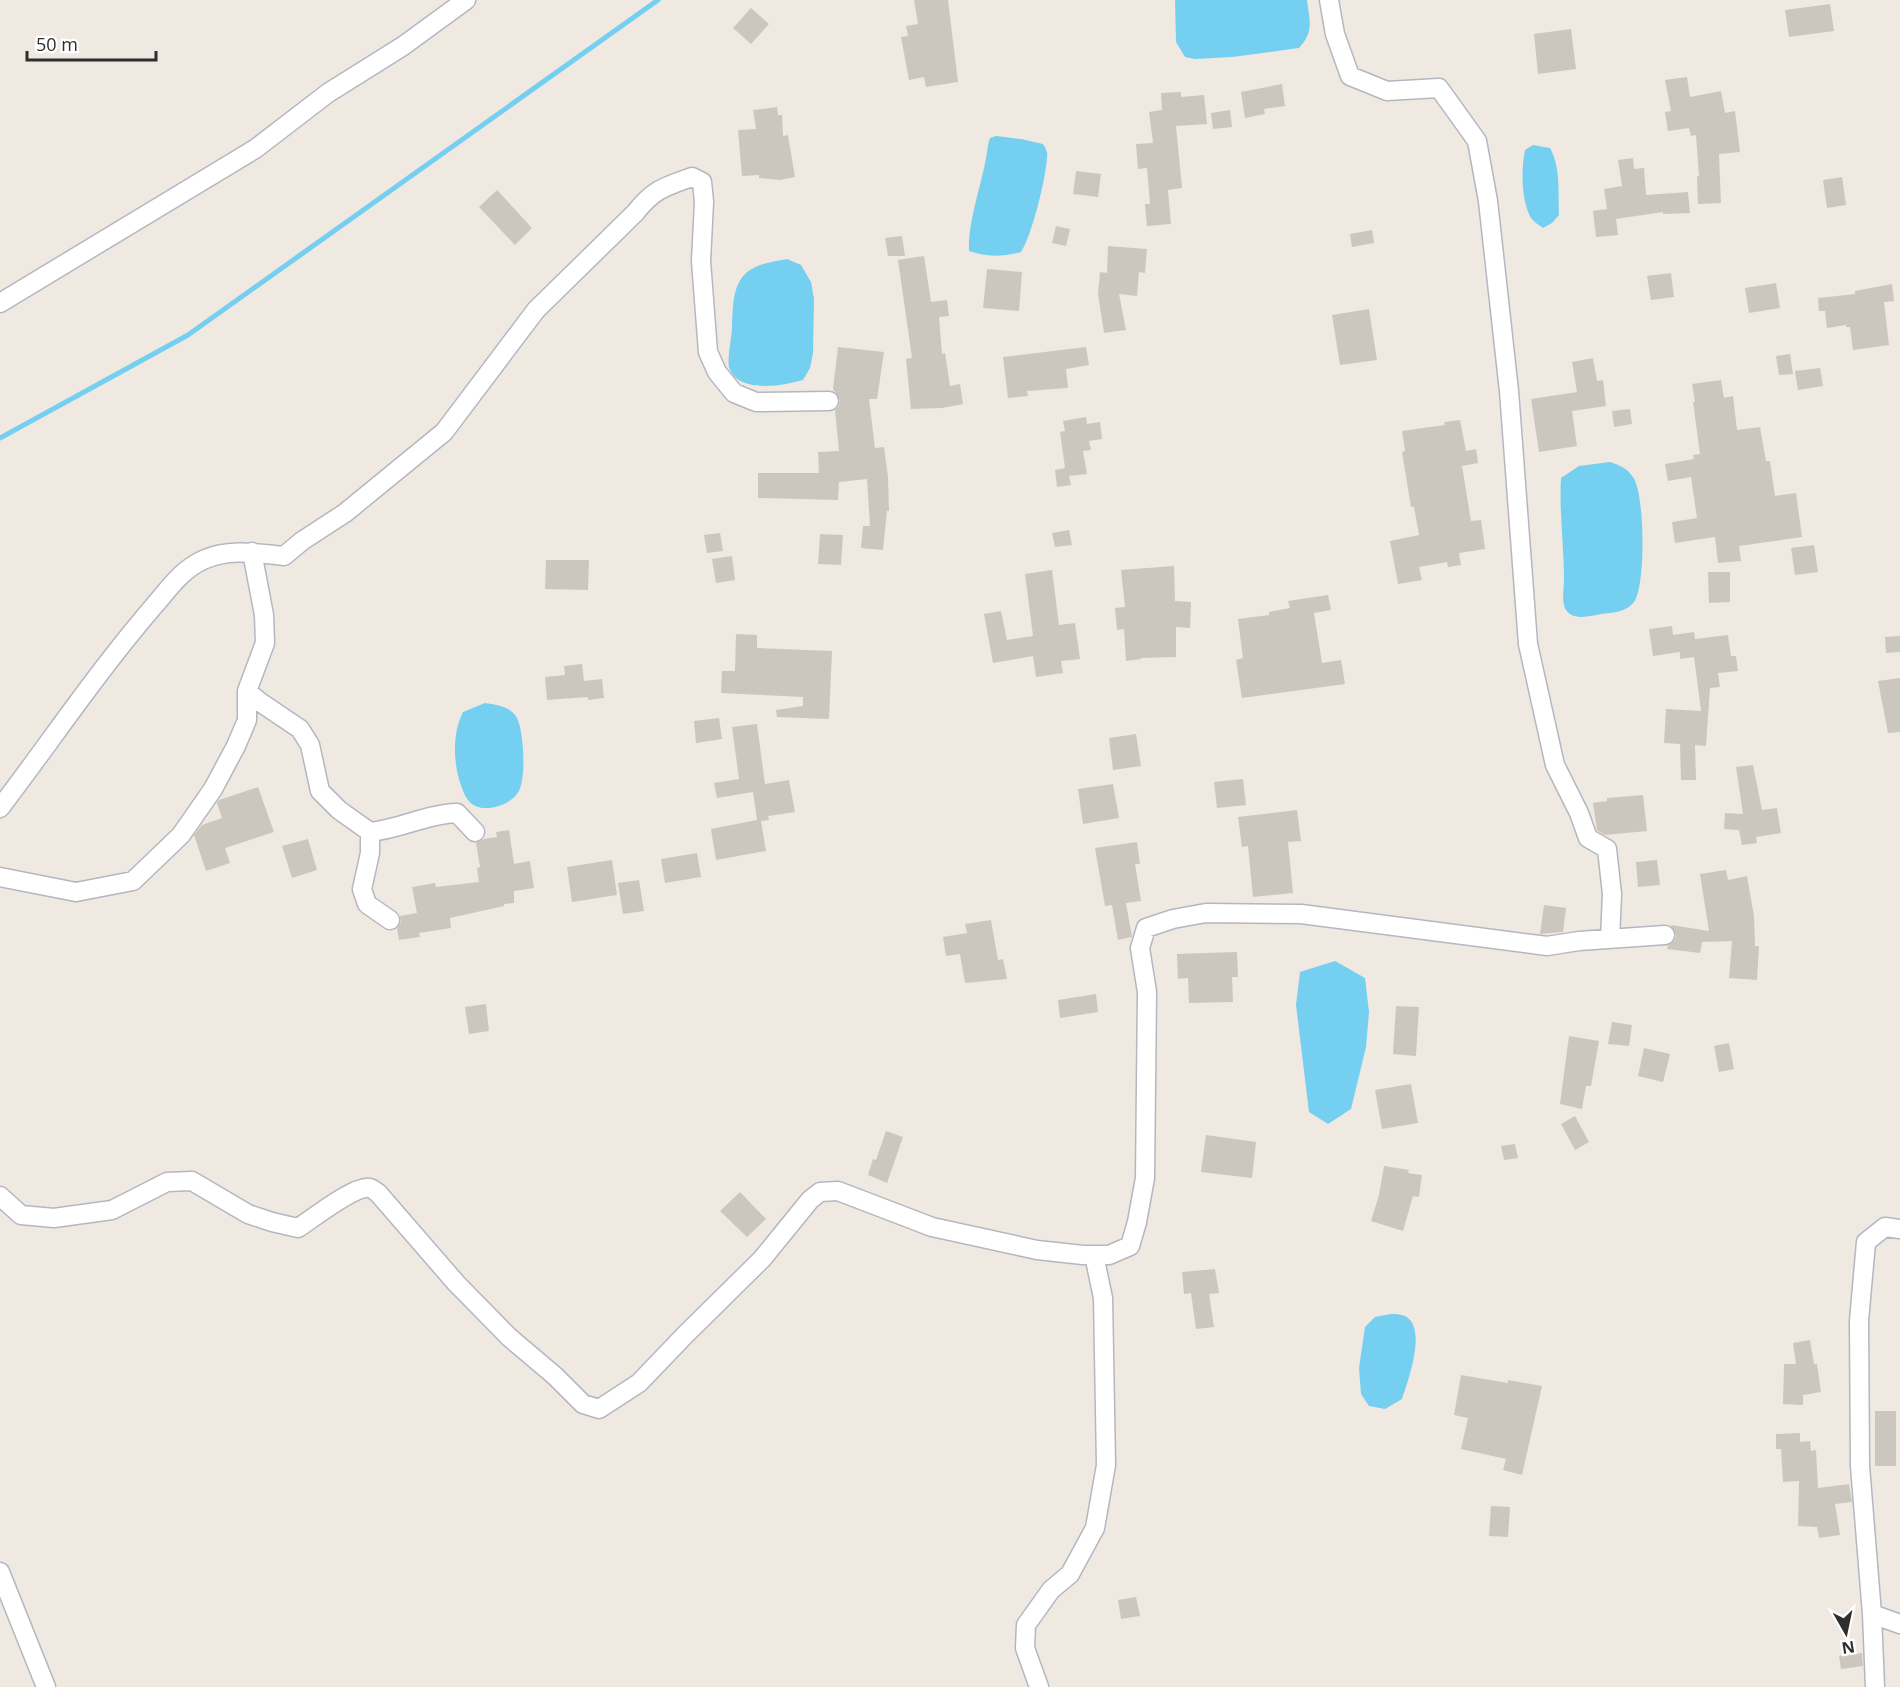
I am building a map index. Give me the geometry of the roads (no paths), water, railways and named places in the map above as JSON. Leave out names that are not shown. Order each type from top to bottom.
[{"type":"street","points":[[0,303],[255,149],[328,93],[403,46],[466,0]]},
{"type":"street","points":[[1329,0],[1335,34],[1350,76],[1387,91],[1439,88],[1477,141],[1488,201],[1509,391],[1528,644],[1555,765],[1579,813],[1588,838],[1607,849],[1612,894],[1610,939]]},
{"type":"street","points":[[0,808],[123,643],[185,571],[203,560],[226,553],[252,552],[284,556],[302,541],[345,513],[444,432],[536,310],[635,213],[648,196],[665,187],[692,177],[702,182],[704,201],[701,261],[708,352],[717,372],[734,393],[756,402],[829,401]]},
{"type":"street","points":[[0,877],[76,892],[133,881],[181,835],[213,789],[236,747],[247,720],[247,691],[265,643],[264,615],[252,552]]},
{"type":"street","points":[[247,691],[300,729],[310,745],[320,791],[339,810],[370,832],[386,831],[411,821],[457,813],[475,832]]},
{"type":"street","points":[[370,832],[370,853],[362,889],[366,904],[390,920]]},
{"type":"street","points":[[2,1201],[21,1215],[54,1218],[112,1210],[166,1182],[192,1181],[248,1214],[298,1228],[354,1191],[368,1188],[378,1193],[456,1283],[509,1337],[555,1376],[583,1404],[598,1409],[639,1383],[762,1259],[810,1200],[820,1192],[838,1191],[932,1227],[1037,1250],[1109,1255],[1130,1246],[1145,1178],[1147,992],[1140,948],[1146,928],[1173,919],[1206,913],[1301,914],[1547,946],[1579,941],[1665,935]]},
{"type":"street","points":[[1875,1687],[1872,1614],[1860,1466],[1859,1321],[1866,1242],[1885,1227],[1900,1229]]},
{"type":"street","points":[[1039,1687],[1025,1648],[1026,1625],[1051,1590],[1070,1574],[1095,1528],[1106,1465],[1103,1298],[1094,1255]]},
{"type":"street","points":[[0,1572],[46,1687]]},
{"type":"street","points":[[1872,1614],[1900,1624]]},
{"type":"water","points":[[1175,0],[1307,0],[1309,31],[1299,48],[1232,57],[1195,59],[1185,57],[1176,42]]},
{"type":"water","points":[[996,136],[1043,144],[1047,155],[1038,206],[1030,233],[1021,252],[995,256],[969,251],[969,238],[988,145],[990,138]]},
{"type":"water","points":[[1533,145],[1550,148],[1557,172],[1559,215],[1543,228],[1531,218],[1525,203],[1523,166],[1525,150]]},
{"type":"water","points":[[787,259],[801,265],[811,282],[814,299],[813,353],[810,368],[803,380],[773,386],[751,385],[734,376],[729,367],[735,292],[741,279],[749,270]]},
{"type":"water","points":[[1610,462],[1628,471],[1637,486],[1642,519],[1642,560],[1638,593],[1634,602],[1623,610],[1577,617],[1566,610],[1563,595],[1561,478],[1579,466]]},
{"type":"water","points":[[485,703],[503,707],[517,718],[523,757],[522,779],[517,794],[507,803],[493,808],[473,805],[465,796],[459,779],[455,754],[457,728],[463,712]]},
{"type":"water","points":[[1335,961],[1365,978],[1369,1012],[1366,1047],[1351,1109],[1328,1124],[1309,1112],[1296,1005],[1300,972]]},
{"type":"water","points":[[1391,1314],[1403,1315],[1409,1319],[1416,1335],[1414,1358],[1402,1399],[1385,1409],[1369,1406],[1361,1394],[1359,1368],[1365,1327],[1375,1317]]},
{"type":"waterway","points":[[0,438],[188,335],[658,0]]}]
